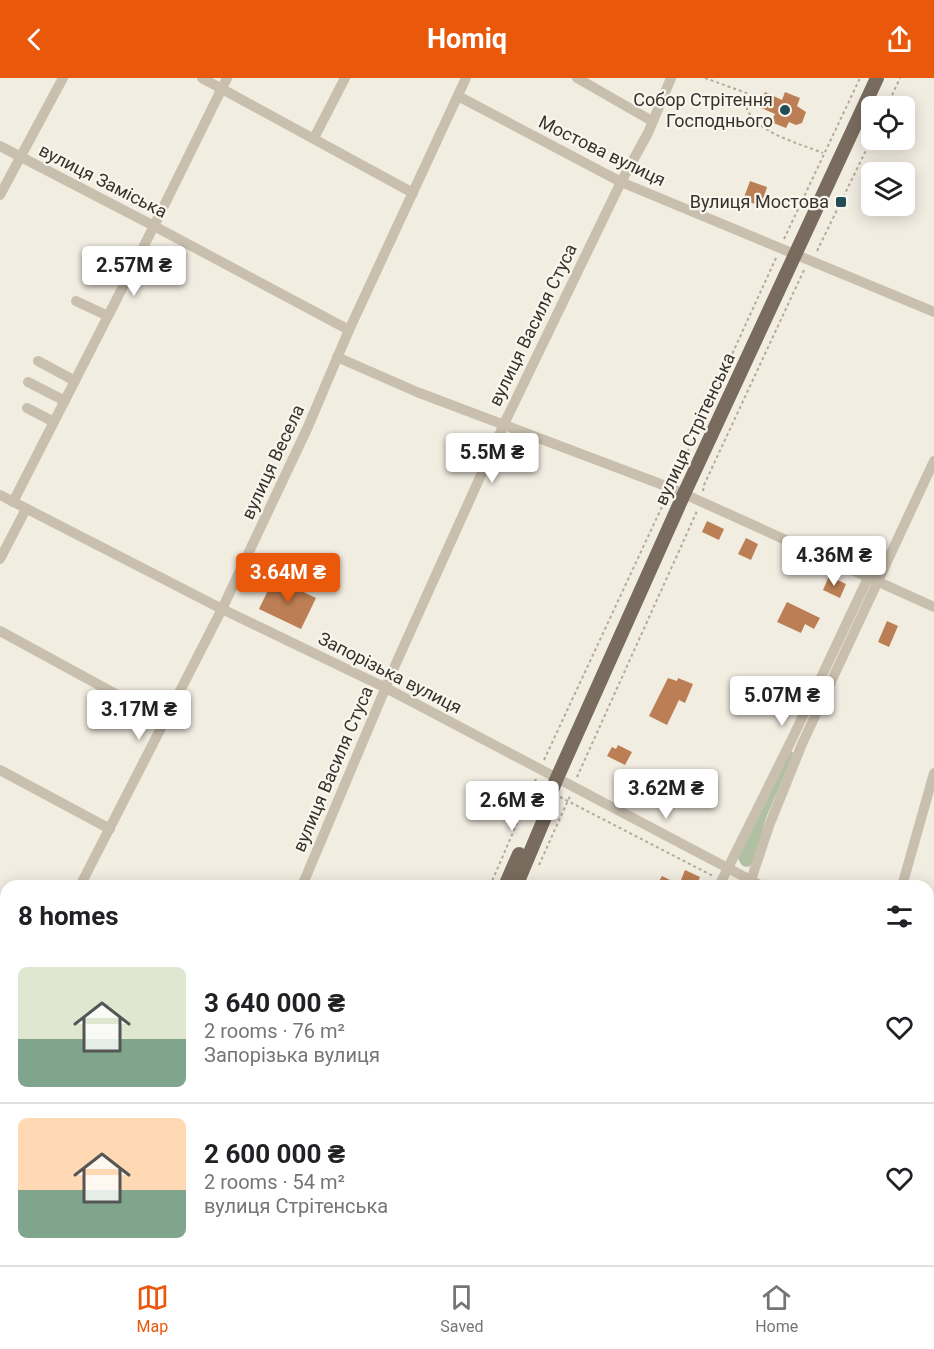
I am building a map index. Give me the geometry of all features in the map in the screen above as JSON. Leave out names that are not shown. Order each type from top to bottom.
[{"type":"main road","name":"вулиця Стрітенська","points":[[519,880],[548,810],[550,795],[557,778],[684,495],[877,78]]},
{"type":"main road","name":"вулиця Стрітенська","points":[[508,880],[540,806],[550,795]]},
{"type":"street","points":[[0,195],[63,78]]},
{"type":"street","points":[[202,78],[224,83],[314,138],[413,193]]},
{"type":"street","points":[[314,138],[345,78]]},
{"type":"street","name":"вулиця Весела","points":[[83,880],[222,609],[307,429],[349,330],[466,78]]},
{"type":"street","points":[[577,78],[652,121]]},
{"type":"street","name":"вулиця Василя Стуса","points":[[305,880],[386,688],[504,424],[621,182],[639,151],[671,78]]},
{"type":"street","points":[[13,502],[224,83]]},
{"type":"street","name":"Мостова вулиця","points":[[458,96],[621,182],[934,312]]},
{"type":"street","name":"вулиця Заміська","points":[[0,146],[349,330]]},
{"type":"street","points":[[76,300],[108,316]]},
{"type":"street","points":[[337,357],[417,392],[670,488],[934,607]]},
{"type":"street","points":[[38,361],[75,381]]},
{"type":"street","points":[[28,382],[65,401]]},
{"type":"street","points":[[27,408],[54,422]]},
{"type":"street","points":[[722,880],[797,741],[873,580],[934,461]]},
{"type":"street","name":"Запорізька вулиця","points":[[0,495],[222,609],[386,688],[728,868],[744,880]]},
{"type":"street","points":[[0,559],[26,509]]},
{"type":"street","points":[[0,631],[165,721]]},
{"type":"street","points":[[751,880],[797,741]]},
{"type":"street","points":[[0,770],[110,829]]},
{"type":"street","points":[[904,880],[934,773]]},
{"type":"path","points":[[705,78],[748,94],[747,109],[756,121],[776,134],[823,153]]},
{"type":"path","points":[[493,880],[540,770],[823,153],[860,78]]},
{"type":"path","points":[[891,96],[900,78]]},
{"type":"path","points":[[539,865],[701,502],[709,475],[805,268],[813,261],[866,150]]},
{"type":"path","points":[[568,801],[714,880]]},
{"type":"green space","points":[[790,751],[794,753],[766,818],[753,864],[748,867],[744,866],[738,857]]},
{"type":"building","name":"Собор Стрітення Господнього","points":[[765,92],[782,100],[785,92],[800,98],[797,106],[806,112],[802,123],[796,125],[789,122],[786,128],[771,122],[775,114],[759,107]]},
{"type":"building","points":[[750,181],[767,187],[761,206],[743,200]]},
{"type":"building","points":[[707,521],[724,529],[719,540],[702,532]]},
{"type":"building","points":[[746,538],[758,544],[751,560],[738,554]]},
{"type":"building","points":[[829,576],[846,584],[840,598],[823,590]]},
{"type":"building","points":[[274,578],[316,598],[301,629],[259,609]]},
{"type":"building","points":[[787,602],[820,618],[814,629],[805,624],[801,633],[777,622]]},
{"type":"building","points":[[887,621],[898,626],[889,647],[878,642]]},
{"type":"building","points":[[668,678],[677,681],[678,678],[693,684],[685,703],[679,700],[667,725],[649,716]]},
{"type":"building","points":[[618,745],[632,752],[625,765],[607,756],[612,747],[616,749]]},
{"type":"building","points":[[685,870],[700,877],[699,880],[681,880]]},
{"type":"place","name":"Собор Стрітення Господнього","points":[[785,110]]},
{"type":"place","name":"Вулиця Мостова","points":[[841,202]]}]
